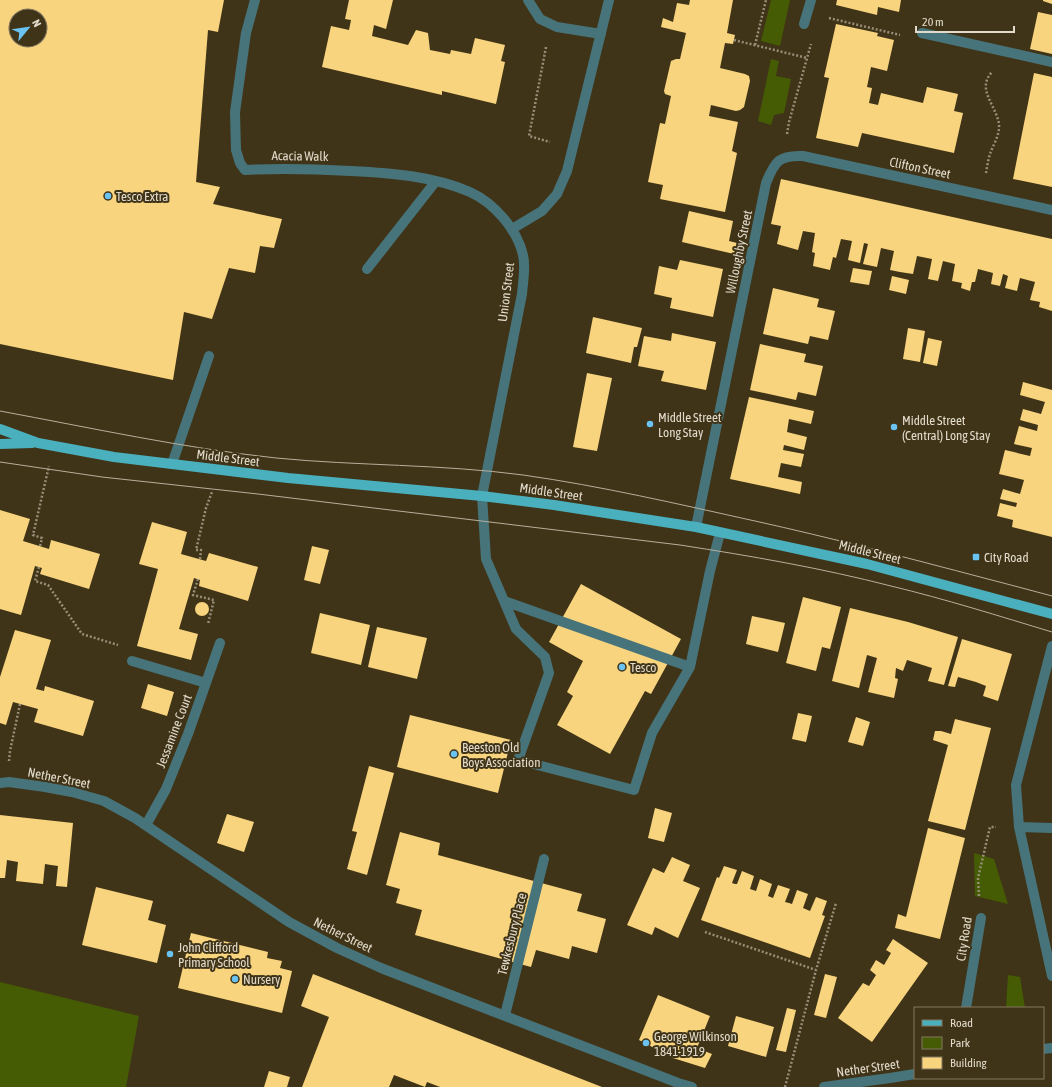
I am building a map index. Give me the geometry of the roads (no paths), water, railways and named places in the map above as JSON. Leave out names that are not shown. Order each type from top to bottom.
[{"type":"main road","name":"Middle Street","points":[[0,429],[38,443],[114,458],[482,496],[696,526],[720,533],[867,564],[1052,614]]},
{"type":"main road","name":"Middle Street","points":[[0,444],[38,443]]},
{"type":"street","name":"Acacia Walk","points":[[255,0],[246,33],[235,112],[236,150],[240,163],[245,170],[309,169],[384,173],[443,182],[471,193],[486,202],[501,215],[512,229]]},
{"type":"street","points":[[528,0],[540,19],[557,27],[602,34]]},
{"type":"street","points":[[512,229],[542,211],[557,194],[567,171],[610,0]]},
{"type":"street","points":[[804,24],[811,0]]},
{"type":"street","points":[[922,33],[1052,62]]},
{"type":"street","name":"Clifton Street","points":[[782,158],[803,156],[1052,210]]},
{"type":"street","name":"Willoughby Street","points":[[696,526],[766,183],[772,169],[782,158]]},
{"type":"street","points":[[367,269],[436,181]]},
{"type":"street","name":"Union Street","points":[[512,229],[519,242],[523,255],[524,268],[522,294],[482,496],[486,559],[516,629],[545,657],[549,673],[518,760],[634,790],[652,734],[690,667]]},
{"type":"street","points":[[172,464],[208,356]]},
{"type":"street","points":[[504,601],[690,667],[710,571],[720,533]]},
{"type":"street","name":"Jessamine Court","points":[[146,825],[166,789],[188,734],[220,643]]},
{"type":"street","points":[[1052,646],[1016,784],[1019,827],[1052,976]]},
{"type":"street","points":[[132,661],[206,683]]},
{"type":"street","name":"Nether Street","points":[[4,783],[44,787],[72,792],[104,801],[146,825],[289,922],[337,948],[382,968],[505,1015],[669,1083],[692,1087]]},
{"type":"street","points":[[1019,827],[1052,828]]},
{"type":"street","name":"Tewkesbury Place","points":[[505,1015],[544,859]]},
{"type":"street","name":"City Road","points":[[966,1007],[981,918]]},
{"type":"street","name":"Nether Street","points":[[824,1087],[914,1074]]},
{"type":"tram line","points":[[0,411],[138,437],[241,454],[307,461],[492,471],[581,484],[813,534],[1052,596]]},
{"type":"tram line","points":[[0,462],[102,477],[258,494],[707,549],[786,563],[911,591],[1052,632]]},
{"type":"place","name":"Tesco Extra","points":[[108,196]]},
{"type":"place","name":"Middle Street Long Stay","points":[[650,424]]},
{"type":"place","name":"Middle Street (Central) Long Stay","points":[[894,427]]},
{"type":"place","name":"City Road","points":[[976,557]]},
{"type":"place","name":"Tesco","points":[[622,667]]},
{"type":"place","name":"Beeston Old Boys Association","points":[[454,754]]},
{"type":"place","name":"John Clifford Primary School","points":[[170,954]]},
{"type":"place","name":"Nursery","points":[[235,979]]},
{"type":"place","name":"George Wilkinson 1841-1919","points":[[646,1043]]}]
